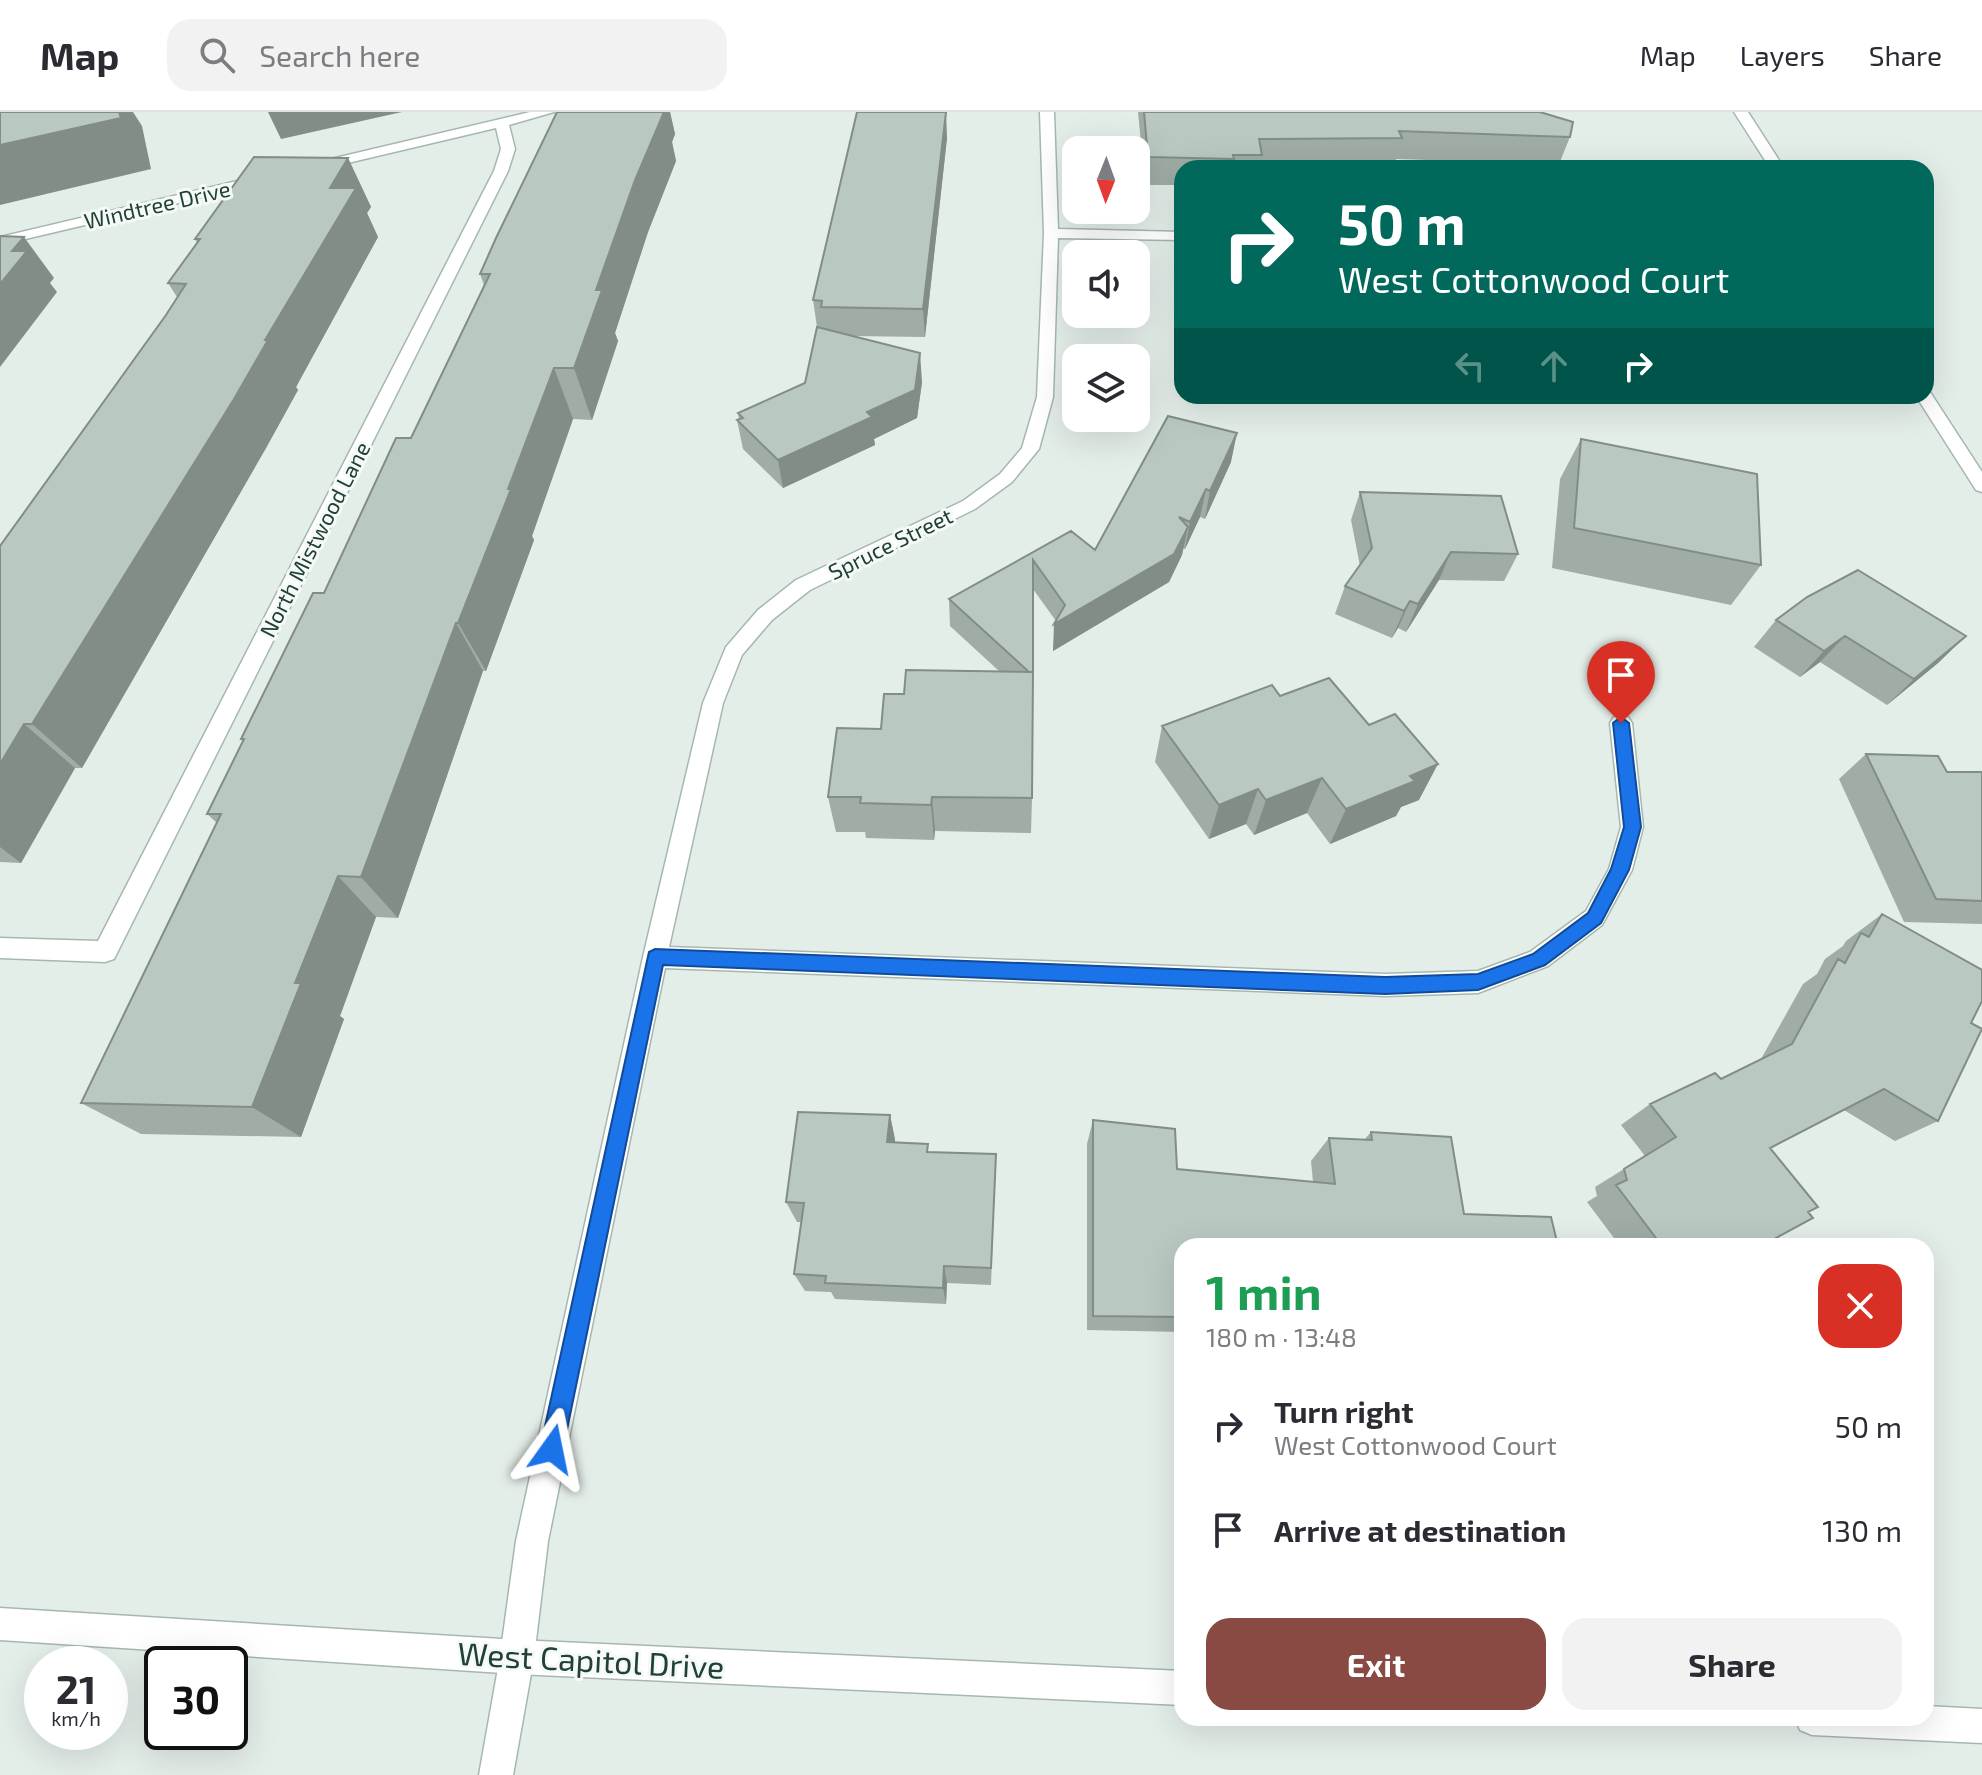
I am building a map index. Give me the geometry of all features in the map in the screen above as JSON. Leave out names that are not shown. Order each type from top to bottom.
[{"type":"street","points":[[304,170],[547,112]]},
{"type":"street","name":"Spruce Street","points":[[496,1775],[517,1657],[532,1541],[655,957],[713,703],[733,652],[765,615],[803,585],[969,505],[1006,478],[1030,449],[1045,397],[1051,233],[1047,112]]},
{"type":"street","points":[[1741,112],[1772,160]]},
{"type":"street","name":"North Mistwood Lane","points":[[0,948],[105,952],[501,171],[508,149],[502,123]]},
{"type":"street","name":"Windtree Drive","points":[[0,241],[274,177]]},
{"type":"street","points":[[1051,233],[1174,236]]},
{"type":"street","points":[[1929,404],[1982,486]]},
{"type":"street","points":[[655,957],[1385,985],[1478,982],[1539,959],[1594,918],[1620,870],[1632,827],[1621,723]]},
{"type":"street","name":"West Capitol Drive","points":[[0,1624],[517,1657],[1174,1688]]},
{"type":"street","points":[[1934,1724],[1982,1726]]},
{"type":"building","points":[[0,112],[119,112],[121,118],[0,145]]},
{"type":"building","points":[[557,112],[664,112],[635,180],[596,290],[602,290],[574,368],[554,368],[508,489],[511,489],[456,623],[361,877],[338,876],[295,983],[301,983],[252,1107],[81,1103],[221,814],[207,814],[244,739],[241,739],[313,593],[324,593],[396,438],[411,438],[490,274],[480,274]]},
{"type":"building","points":[[857,112],[946,112],[923,309],[821,307],[822,301],[813,300]]},
{"type":"building","points":[[1144,112],[1540,112],[1573,122],[1570,137],[1399,131],[1402,138],[1259,139],[1262,155],[1233,155],[1234,159],[1150,157],[1150,136],[1146,136]]},
{"type":"building","points":[[254,157],[348,158],[330,188],[356,188],[265,340],[268,340],[234,399],[32,724],[24,724],[0,764],[0,546],[166,315],[186,284],[168,283],[200,239],[195,239]]},
{"type":"building","points":[[0,236],[24,237],[12,251],[27,251],[0,284]]},
{"type":"building","points":[[817,327],[920,353],[915,390],[867,412],[872,417],[778,460],[737,420],[743,418],[738,413],[805,383]]},
{"type":"building","points":[[1168,416],[1237,433],[1210,491],[1206,489],[1190,522],[1179,517],[1188,527],[1174,554],[1054,624],[1065,605],[1033,560],[1033,672],[1029,672],[949,599],[1071,531],[1095,550]]},
{"type":"building","points":[[1581,439],[1757,474],[1761,565],[1574,528]]},
{"type":"building","points":[[1360,492],[1501,496],[1518,554],[1451,552],[1418,604],[1410,601],[1404,611],[1345,586],[1372,548]]},
{"type":"building","points":[[1858,570],[1966,636],[1914,679],[1845,636],[1824,651],[1776,620],[1807,597]]},
{"type":"building","points":[[906,670],[1033,672],[1032,798],[932,797],[931,805],[860,803],[861,797],[828,797],[837,728],[881,729],[884,694],[904,694]]},
{"type":"building","points":[[1329,678],[1369,725],[1395,714],[1438,764],[1410,776],[1415,781],[1346,809],[1322,778],[1266,800],[1258,789],[1219,805],[1162,726],[1272,685],[1280,696]]},
{"type":"building","points":[[1866,754],[1938,756],[1947,772],[1982,772],[1982,901],[1936,899]]},
{"type":"building","points":[[1882,914],[1982,970],[1982,1001],[1971,1023],[1982,1029],[1938,1121],[1884,1089],[1770,1148],[1818,1207],[1808,1212],[1813,1218],[1776,1238],[1656,1238],[1616,1185],[1627,1180],[1624,1169],[1676,1137],[1650,1104],[1715,1073],[1721,1079],[1792,1044],[1838,959],[1845,963],[1861,933],[1869,937]]},
{"type":"building","points":[[798,1112],[890,1115],[887,1142],[928,1144],[927,1152],[996,1154],[991,1268],[944,1266],[943,1288],[825,1283],[826,1276],[794,1274],[804,1203],[786,1202]]},
{"type":"building","points":[[1093,1120],[1175,1129],[1177,1169],[1335,1184],[1329,1138],[1372,1140],[1371,1132],[1451,1137],[1464,1214],[1551,1217],[1556,1238],[1174,1238],[1174,1317],[1093,1316]]},
{"type":"route","points":[[552,1449],[655,957],[1385,985],[1478,982],[1539,959],[1594,918],[1620,870],[1632,827],[1621,723]]}]
